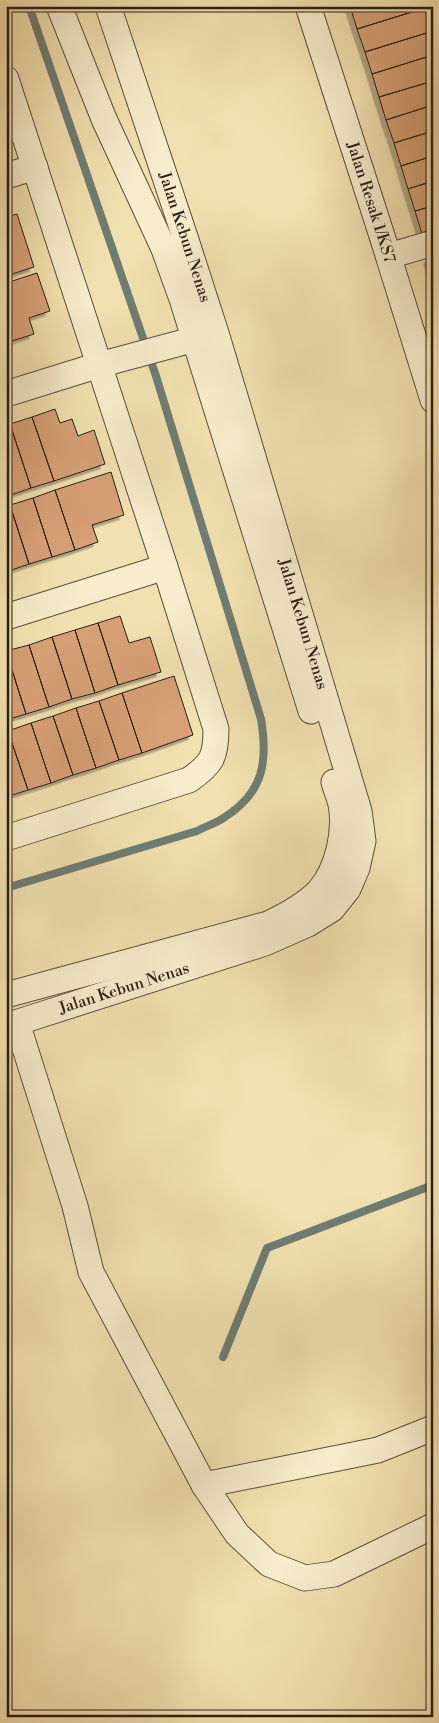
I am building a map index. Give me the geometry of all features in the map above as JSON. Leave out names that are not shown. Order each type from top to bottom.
[{"type":"street","name":"Jalan Kebun Nenas","points":[[6,996],[268,924],[289,914],[318,891],[331,874],[342,828],[341,804],[207,382],[205,336],[182,299],[164,249],[104,119],[59,6]]},
{"type":"street","points":[[66,6],[69,33]]},
{"type":"street","name":"Jalan Kebun Nenas","points":[[12,1024],[266,943],[308,924],[332,909],[348,889],[357,868],[363,842],[359,811],[205,336],[186,240],[108,6]]},
{"type":"street","name":"Jalan Resak 1/KS7","points":[[308,6],[433,400]]},
{"type":"street","points":[[6,79],[216,729],[216,746],[212,759],[204,769],[189,780],[6,838]]},
{"type":"street","points":[[6,176],[35,167]]},
{"type":"street","points":[[388,256],[433,243]]},
{"type":"street","points":[[145,352],[168,332],[178,315],[182,299]]},
{"type":"street","points":[[6,394],[99,365],[205,336]]},
{"type":"street","points":[[145,352],[175,354],[207,382]]},
{"type":"street","points":[[6,617],[165,567]]},
{"type":"street","points":[[37,987],[46,1013]]},
{"type":"street","points":[[12,1024],[75,1206],[91,1272],[204,1486],[237,1534],[269,1564],[305,1578],[334,1574],[433,1526]]},
{"type":"street","points":[[204,1486],[378,1450],[433,1428]]},
{"type":"building","points":[[350,6],[428,6],[428,7],[357,29]]},
{"type":"building","points":[[428,7],[433,22],[433,31],[365,52],[357,29]]},
{"type":"building","points":[[433,31],[433,55],[372,74],[365,52]]},
{"type":"building","points":[[433,55],[433,81],[379,97],[372,74]]},
{"type":"building","points":[[433,81],[433,105],[386,120],[379,97]]},
{"type":"building","points":[[433,105],[433,131],[394,143],[386,120]]},
{"type":"building","points":[[433,131],[433,156],[401,166],[394,143]]},
{"type":"building","points":[[433,156],[433,181],[408,189],[401,166]]},
{"type":"building","points":[[433,181],[433,206],[415,211],[408,189]]},
{"type":"building","points":[[433,206],[433,230],[422,234],[415,211]]},
{"type":"building","points":[[17,214],[34,267],[6,276],[6,217]]},
{"type":"building","points":[[433,257],[433,274],[428,259]]},
{"type":"building","points":[[37,273],[50,311],[29,318],[34,334],[12,341],[6,325],[6,283]]},
{"type":"building","points":[[6,325],[12,341],[6,343]]},
{"type":"building","points":[[55,409],[60,423],[72,419],[78,436],[94,430],[105,464],[54,481],[32,417]]},
{"type":"building","points":[[32,417],[54,481],[31,488],[10,424]]},
{"type":"building","points":[[10,424],[31,488],[8,496],[6,491],[6,426]]},
{"type":"building","points":[[111,472],[124,515],[92,525],[98,542],[75,550],[55,490]]},
{"type":"building","points":[[55,490],[75,550],[52,557],[33,498]]},
{"type":"building","points":[[33,498],[52,557],[29,564],[10,505]]},
{"type":"building","points":[[10,505],[29,564],[6,572],[6,506]]},
{"type":"building","points":[[120,616],[129,643],[150,637],[161,672],[118,685],[98,623]]},
{"type":"building","points":[[98,623],[118,685],[95,693],[75,630]]},
{"type":"building","points":[[75,630],[95,693],[72,699],[52,637]]},
{"type":"building","points":[[52,637],[72,699],[49,707],[29,645]]},
{"type":"building","points":[[29,645],[49,707],[26,714],[6,651]]},
{"type":"building","points":[[6,651],[26,714],[6,720]]},
{"type":"building","points":[[174,676],[193,735],[142,753],[122,693]]},
{"type":"building","points":[[122,693],[142,753],[119,760],[99,701]]},
{"type":"building","points":[[99,701],[119,760],[96,768],[76,708]]},
{"type":"building","points":[[76,708],[96,768],[73,775],[53,716]]},
{"type":"building","points":[[53,716],[73,775],[51,783],[31,723]]},
{"type":"building","points":[[31,723],[51,783],[28,790],[8,731]]},
{"type":"building","points":[[6,731],[8,731],[28,790],[6,797]]},
{"type":"waterway","points":[[6,888],[197,831],[219,821],[238,807],[255,786],[263,762],[264,749],[261,719],[156,376],[29,6]]},
{"type":"waterway","points":[[223,1357],[267,1248],[433,1185]]}]
